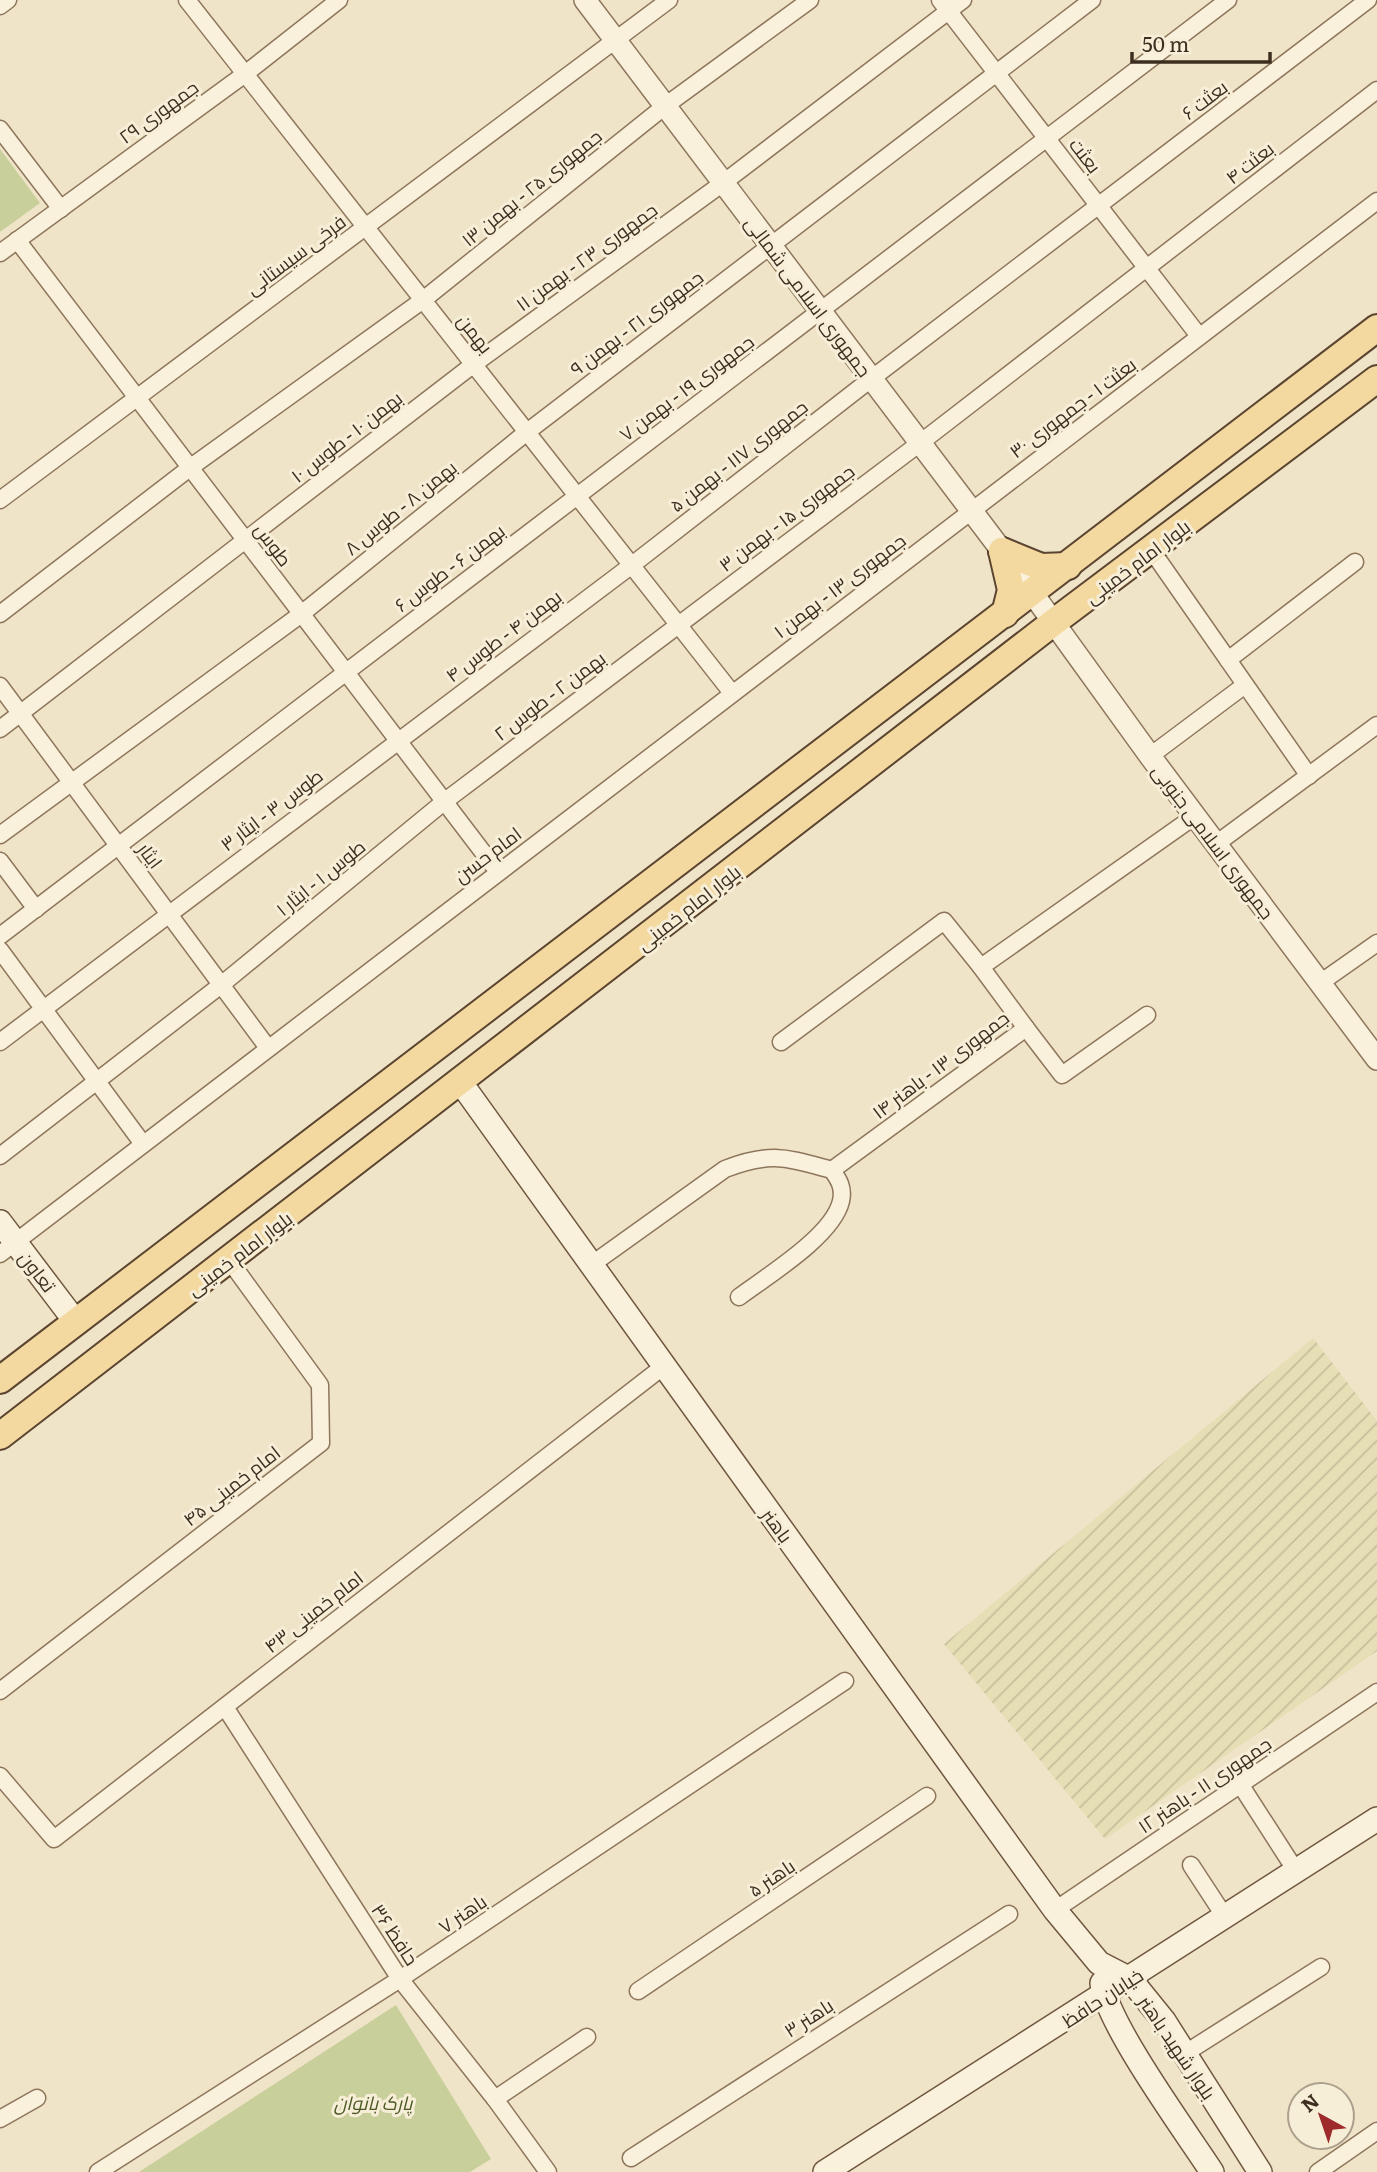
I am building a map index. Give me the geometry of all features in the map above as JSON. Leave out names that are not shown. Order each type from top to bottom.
[{"type":"main road","name":"بلوار امام خمینی","points":[[0,1380],[1377,328]]},
{"type":"main road","name":"بلوار امام خمینی","points":[[0,1436],[461,1083],[1055,622],[1377,379]]},
{"type":"main road","points":[[1002,551],[1041,567],[1068,566]]},
{"type":"main road","points":[[1002,551],[1011,590],[1005,614]]},
{"type":"main road","name":"باهنر","points":[[461,1083],[1055,1910],[1099,1963]]},
{"type":"main road","name":"تعاون","points":[[0,1222],[8,1248],[75,1321]]},
{"type":"main road","name":"خیابان حافظ","points":[[825,2172],[1377,1819]]},
{"type":"main road","name":"بلوار شهید باهنر","points":[[1099,1963],[1130,1979],[1184,2053],[1260,2172]]},
{"type":"main road","name":"بلوار شهید باهنر","points":[[1099,1963],[1103,1996],[1132,2047],[1212,2172]]},
{"type":"street","points":[[0,6],[8,0]]},
{"type":"street","name":"بهمن","points":[[187,0],[732,693]]},
{"type":"street","name":"جمهوری ۲۹","points":[[0,253],[245,74],[339,0]]},
{"type":"street","name":"جمهوری اسلامی شمالی","points":[[585,0],[1033,593]]},
{"type":"street","name":"فرخی سیستانی","points":[[0,500],[669,0]]},
{"type":"street","name":"جمهوری ۲۵ - بهمن ۱۳","points":[[0,614],[191,467],[423,300],[665,106],[810,0]]},
{"type":"street","name":"جمهوری ۲۳ - بهمن ۱۱","points":[[474,364],[723,183],[944,6],[963,0]]},
{"type":"street","name":"جمهوری ۲۱ - بهمن ۹","points":[[527,432],[1092,0]]},
{"type":"street","name":"جمهوری ۱۹ - بهمن ۷","points":[[577,496],[1228,0]]},
{"type":"street","points":[[1370,0],[1377,6]]},
{"type":"street","name":"بعثت ۶","points":[[871,379],[1370,0]]},
{"type":"street","name":"بعثت","points":[[944,6],[1199,336]]},
{"type":"street","name":"بعثت ۴","points":[[920,443],[1377,90]]},
{"type":"street","points":[[0,129],[61,209]]},
{"type":"street","name":"بعثت ۱ - جمهوری ۳۰","points":[[971,510],[1377,201]]},
{"type":"street","name":"طوس","points":[[17,240],[498,872]]},
{"type":"street","name":"بهمن ۱۰ - طوس ۱۰","points":[[0,729],[474,364]]},
{"type":"street","name":"جمهوری ۱۱۷ - بهمن ۵","points":[[632,565],[871,379]]},
{"type":"street","name":"بهمن ۸ - طوس ۸","points":[[0,835],[300,614],[527,432]]},
{"type":"street","name":"جمهوری ۱۵ - بهمن ۳","points":[[677,623],[920,443]]},
{"type":"street","name":"بهمن ۶ - طوس ۶","points":[[0,936],[577,496]]},
{"type":"street","name":"جمهوری ۱۳ - بهمن ۱","points":[[732,693],[971,510]]},
{"type":"street","points":[[1152,551],[1309,775]]},
{"type":"street","points":[[1228,660],[1355,562]]},
{"type":"street","name":"بهمن ۴ - طوس ۴","points":[[398,739],[632,565]]},
{"type":"street","name":"جمهوری اسلامی جنوبی","points":[[1033,593],[1150,756],[1377,1059]]},
{"type":"street","name":"بهمن ۲ - طوس ۲","points":[[445,801],[677,623]]},
{"type":"street","points":[[1150,756],[1245,685]]},
{"type":"street","name":"ایثار","points":[[0,686],[268,1048]]},
{"type":"street","name":"امام حسن","points":[[8,1248],[732,693]]},
{"type":"street","points":[[1216,844],[1377,725]]},
{"type":"street","name":"طوس ۳ - ایثار ۳","points":[[0,1042],[398,739]]},
{"type":"street","name":"طوس ۱ - ایثار ۱","points":[[0,1156],[221,985],[445,801]]},
{"type":"street","points":[[981,967],[1195,816]]},
{"type":"street","points":[[0,861],[36,909]]},
{"type":"street","name":"جمهوری ۱۳ - باهنر ۱۴","points":[[781,1042],[944,921],[1026,1028],[832,1170]]},
{"type":"street","points":[[1320,983],[1377,943]]},
{"type":"street","points":[[0,950],[143,1144]]},
{"type":"street","points":[[1026,1028],[1062,1075],[1147,1015]]},
{"type":"street","points":[[591,1265],[725,1169],[760,1156],[832,1170],[841,1184],[842,1199],[836,1214],[799,1251],[739,1297]]},
{"type":"street","name":"امام خمینی ۴۵","points":[[0,1691],[321,1443],[320,1385],[229,1260]]},
{"type":"street","name":"امام خمینی ۴۳","points":[[0,1776],[54,1839],[664,1366]]},
{"type":"street","name":"باهنر ۷","points":[[97,2172],[400,1979],[845,1681]]},
{"type":"street","name":"جمهوری ۱۱ - باهنر ۱۲","points":[[1055,1910],[1377,1692]]},
{"type":"street","name":"حافظ ۳۶","points":[[225,1707],[400,1979],[495,2099],[548,2172]]},
{"type":"street","points":[[1240,1784],[1296,1871]]},
{"type":"street","name":"باهنر ۵","points":[[638,1991],[928,1796]]},
{"type":"street","points":[[1191,1865],[1225,1917]]},
{"type":"street","name":"باهنر ۳","points":[[631,2158],[1009,1914]]},
{"type":"street","points":[[1184,2053],[1321,1967]]},
{"type":"street","points":[[495,2099],[587,2037]]},
{"type":"street","points":[[0,2119],[37,2098]]},
{"type":"street","points":[[1318,2172],[1377,2131]]},
{"type":"shaded area","points":[[1313,1338],[1377,1421],[1377,1651],[1105,1839],[944,1644]]},
{"type":"green space","points":[[0,149],[40,203],[0,232]]},
{"type":"green space","name":"پارک بانوان","points":[[396,2005],[491,2159],[470,2172],[139,2172]]}]
